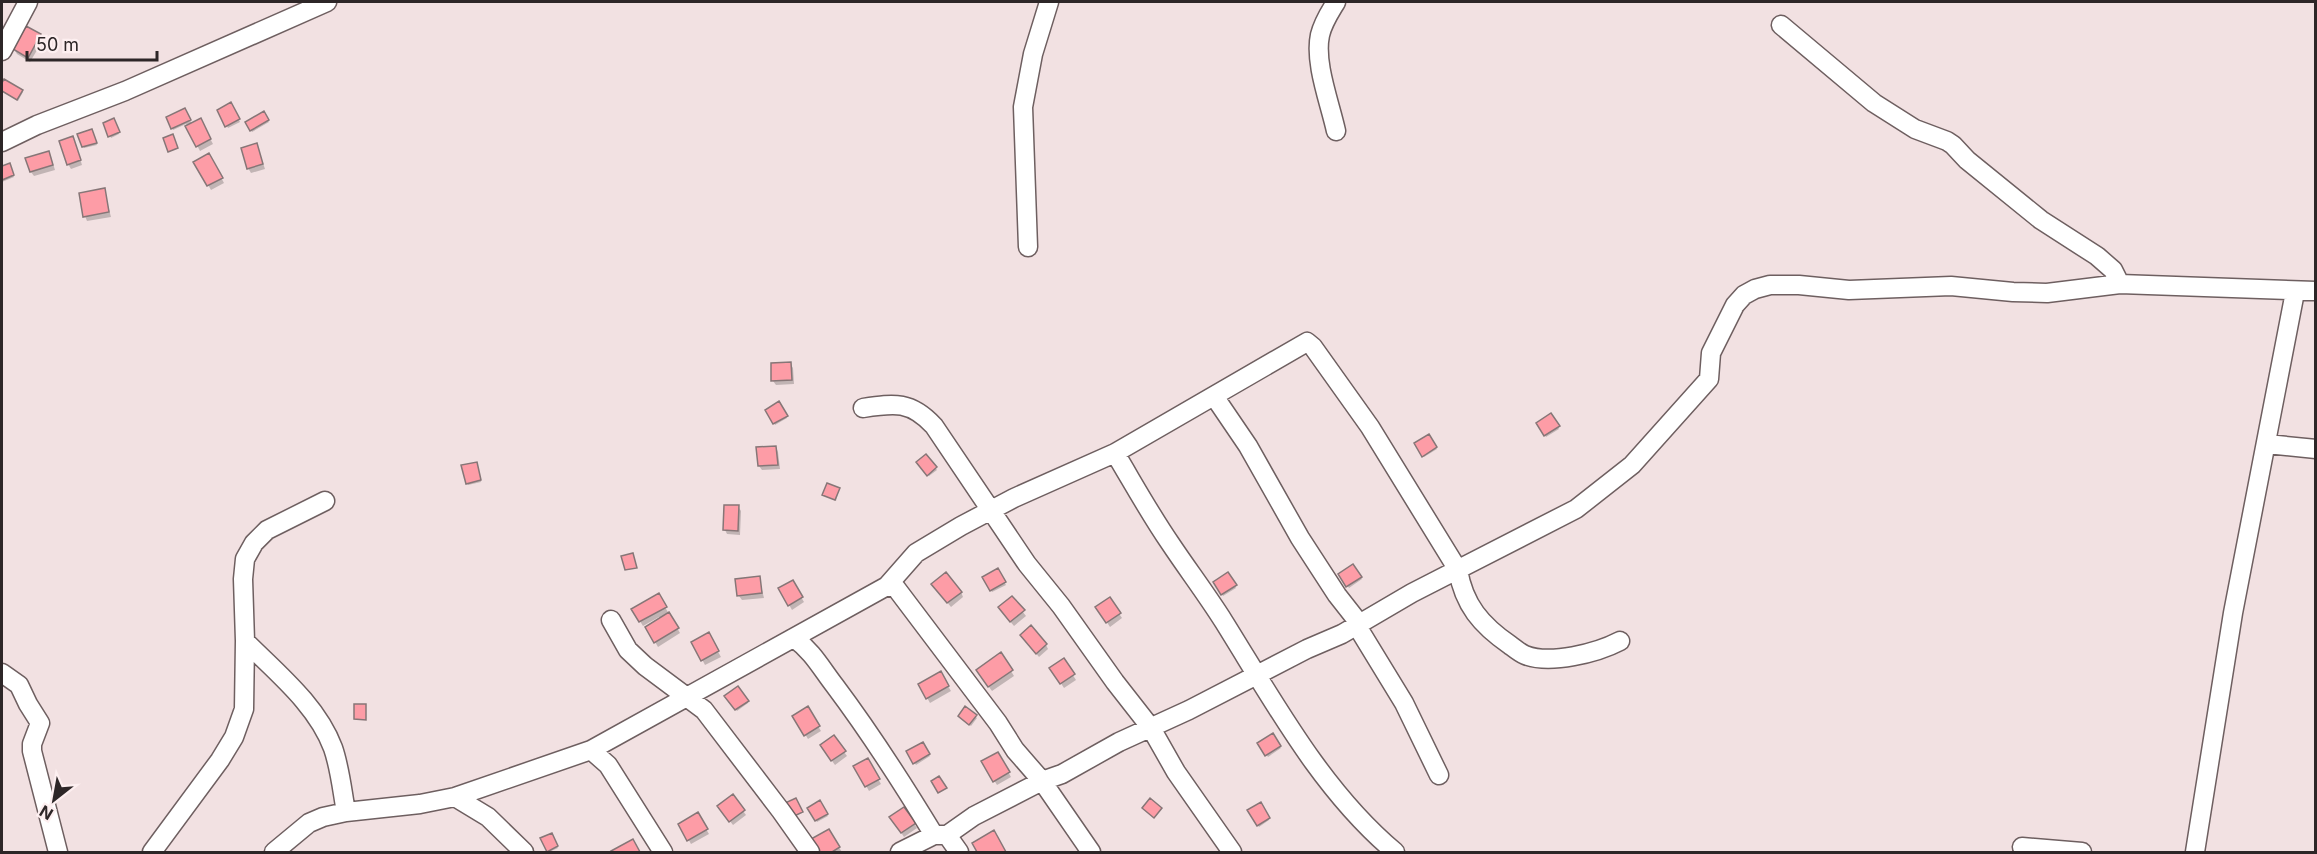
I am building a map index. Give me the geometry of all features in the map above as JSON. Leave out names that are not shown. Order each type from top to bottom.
[{"type":"street","points":[[2,51],[28,2]]},
{"type":"street","points":[[2,142],[38,125],[146,82],[327,2]]},
{"type":"street","points":[[1028,247],[1023,107],[1033,54],[1049,2]]},
{"type":"street","points":[[1335,2],[1325,20],[1320,36],[1319,55],[1336,131]]},
{"type":"street","points":[[1781,25],[1874,103],[1916,129],[1953,145],[1966,160],[2041,220],[2097,256],[2113,270],[2120,284]]},
{"type":"street","points":[[900,852],[941,835],[1042,781],[1062,774],[1119,742],[1342,634],[1497,547],[1575,509],[1632,465],[1709,379],[1711,353],[1735,305],[1744,295],[1755,289],[1770,285],[1799,285],[1849,290],[1951,286],[2013,292],[2047,292],[2120,284],[2316,291]]},
{"type":"street","points":[[2195,852],[2233,613],[2295,292]]},
{"type":"street","points":[[274,852],[309,823],[323,817],[455,797],[591,750],[887,586],[916,553],[992,509],[1115,453],[1307,342],[1370,427],[1458,570],[1462,590],[1474,612],[1495,633],[1524,655],[1537,658],[1566,656],[1605,649],[1620,641]]},
{"type":"street","points":[[1214,396],[1248,446],[1300,538],[1337,595],[1359,623],[1360,631],[1404,703],[1439,774]]},
{"type":"street","points":[[863,408],[906,405],[920,412],[934,426],[1027,564],[1151,728],[1176,772],[1232,852]]},
{"type":"street","points":[[2267,444],[2316,449]]},
{"type":"street","points":[[1115,453],[1159,527],[1204,590],[1313,760],[1360,819],[1395,852]]},
{"type":"street","points":[[152,852],[206,780],[234,737],[244,709],[243,579],[245,559],[254,543],[267,530],[325,501]]},
{"type":"street","points":[[887,586],[896,588],[992,715],[1015,750],[1042,781],[1091,852]]},
{"type":"street","points":[[611,620],[628,650],[645,666],[704,711],[810,852]]},
{"type":"street","points":[[794,638],[810,650],[941,835],[959,852]]},
{"type":"street","points":[[245,641],[314,712],[332,747],[340,774],[346,812]]},
{"type":"street","points":[[2,673],[19,685],[40,723],[32,744],[32,751],[58,852]]},
{"type":"street","points":[[591,750],[608,765],[663,852]]},
{"type":"street","points":[[455,797],[488,817],[524,852]]},
{"type":"street","points":[[2022,848],[2082,852]]},
{"type":"building","points":[[26,26],[41,34],[28,58],[13,49]]},
{"type":"building","points":[[4,79],[23,90],[17,100],[2,91]]},
{"type":"building","points":[[231,102],[240,119],[225,127],[217,110]]},
{"type":"building","points":[[185,108],[191,120],[171,129],[166,117]]},
{"type":"building","points":[[264,111],[269,120],[250,131],[245,122]]},
{"type":"building","points":[[114,118],[120,132],[108,137],[103,123]]},
{"type":"building","points":[[201,118],[211,139],[196,147],[185,126]]},
{"type":"building","points":[[92,129],[97,143],[82,147],[77,134]]},
{"type":"building","points":[[173,134],[178,148],[168,152],[163,138]]},
{"type":"building","points":[[73,136],[81,160],[67,165],[59,141]]},
{"type":"building","points":[[257,143],[263,164],[247,169],[241,148]]},
{"type":"building","points":[[49,151],[53,165],[30,172],[25,158]]},
{"type":"building","points":[[209,153],[223,178],[207,186],[193,162]]},
{"type":"building","points":[[10,163],[14,175],[2,180],[2,166]]},
{"type":"building","points":[[105,188],[109,212],[83,217],[79,193]]},
{"type":"building","points":[[791,362],[792,380],[771,381],[771,363]]},
{"type":"building","points":[[779,401],[788,416],[773,424],[765,410]]},
{"type":"building","points":[[1551,413],[1560,426],[1544,436],[1536,423]]},
{"type":"building","points":[[1429,434],[1437,447],[1422,457],[1414,443]]},
{"type":"building","points":[[776,446],[778,465],[758,466],[756,447]]},
{"type":"building","points":[[926,454],[937,467],[927,476],[916,462]]},
{"type":"building","points":[[477,462],[481,480],[466,484],[461,465]]},
{"type":"building","points":[[827,483],[840,488],[835,500],[822,495]]},
{"type":"building","points":[[724,505],[739,505],[738,531],[723,530]]},
{"type":"building","points":[[633,553],[637,568],[625,570],[621,556]]},
{"type":"building","points":[[1353,564],[1362,577],[1346,587],[1338,574]]},
{"type":"building","points":[[998,568],[1006,582],[990,591],[982,577]]},
{"type":"building","points":[[946,572],[962,592],[947,603],[931,584]]},
{"type":"building","points":[[1228,572],[1237,585],[1221,595],[1213,582]]},
{"type":"building","points":[[760,576],[762,593],[737,596],[735,579]]},
{"type":"building","points":[[793,580],[803,597],[788,606],[778,588]]},
{"type":"building","points":[[659,593],[667,607],[639,622],[631,609]]},
{"type":"building","points":[[1012,596],[1025,610],[1010,622],[998,607]]},
{"type":"building","points":[[1110,597],[1121,613],[1106,623],[1095,607]]},
{"type":"building","points":[[669,612],[679,628],[654,643],[645,627]]},
{"type":"building","points":[[1031,625],[1047,644],[1036,654],[1020,635]]},
{"type":"building","points":[[709,632],[719,651],[701,661],[691,642]]},
{"type":"building","points":[[1001,652],[1013,670],[988,687],[976,670]]},
{"type":"building","points":[[1064,658],[1075,674],[1060,684],[1049,668]]},
{"type":"building","points":[[941,671],[949,686],[926,699],[918,684]]},
{"type":"building","points":[[738,686],[749,701],[735,710],[724,696]]},
{"type":"building","points":[[354,704],[366,704],[366,720],[354,719]]},
{"type":"building","points":[[808,706],[820,726],[804,736],[792,716]]},
{"type":"building","points":[[965,706],[977,715],[969,725],[958,716]]},
{"type":"building","points":[[1273,733],[1281,746],[1265,756],[1257,743]]},
{"type":"building","points":[[834,735],[846,751],[831,761],[820,745]]},
{"type":"building","points":[[923,742],[930,754],[913,764],[906,751]]},
{"type":"building","points":[[998,752],[1010,772],[993,782],[981,761]]},
{"type":"building","points":[[868,758],[880,779],[865,787],[853,766]]},
{"type":"building","points":[[939,776],[947,788],[938,793],[931,781]]},
{"type":"building","points":[[733,794],[745,810],[729,822],[717,806]]},
{"type":"building","points":[[796,798],[803,812],[792,817],[785,803]]},
{"type":"building","points":[[1150,798],[1162,808],[1154,818],[1142,808]]},
{"type":"building","points":[[820,800],[828,814],[815,821],[807,808]]},
{"type":"building","points":[[1261,802],[1270,818],[1257,826],[1247,810]]},
{"type":"building","points":[[904,807],[916,823],[901,833],[889,817]]},
{"type":"building","points":[[698,812],[708,829],[687,841],[678,824]]},
{"type":"building","points":[[829,829],[840,847],[832,852],[820,852],[811,839]]},
{"type":"building","points":[[994,830],[1006,852],[977,852],[972,843]]},
{"type":"building","points":[[552,833],[558,846],[547,852],[540,838]]},
{"type":"building","points":[[633,839],[640,852],[611,851]]}]
